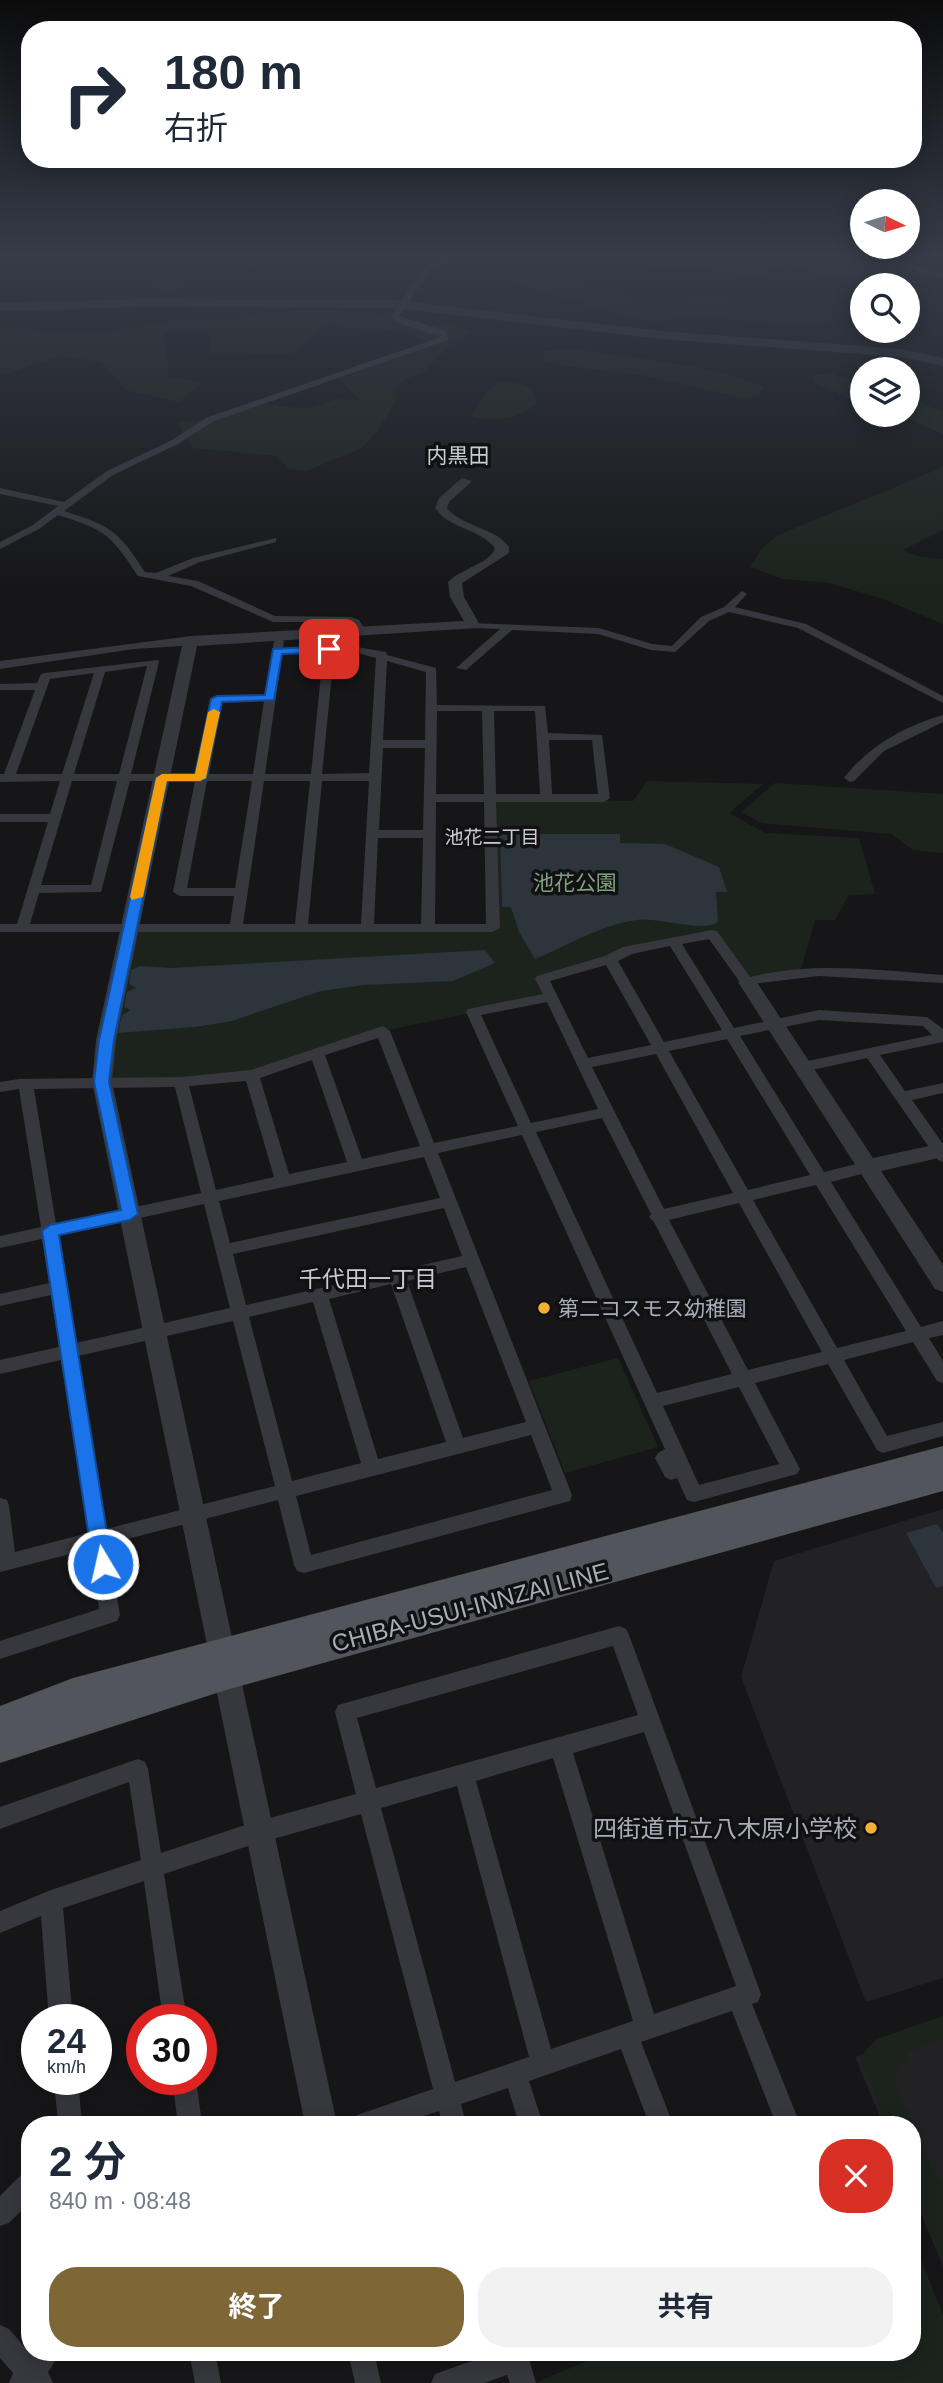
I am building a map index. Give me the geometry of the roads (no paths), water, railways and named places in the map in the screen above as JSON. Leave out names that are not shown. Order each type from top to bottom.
[{"type":"main road","name":"CHIBA-USUI-INNZAI LINE","points":[[0,1746],[224,1664],[943,1459]]},
{"type":"main road","name":"CHIBA-USUI-INNZAI LINE","points":[[0,1721],[73,1694],[224,1664],[943,1478]]},
{"type":"street","points":[[0,547],[57,512],[110,473],[175,442],[211,419],[362,368]]},
{"type":"street","points":[[466,481],[443,501],[441,508],[453,520],[490,536],[502,547],[502,554],[496,560],[462,575],[455,582],[457,597],[473,625]]},
{"type":"street","points":[[0,491],[66,505]]},
{"type":"street","points":[[57,512],[96,524],[121,542],[139,573],[194,583],[217,591],[273,619],[347,619],[355,622],[361,631]]},
{"type":"street","points":[[156,577],[197,559],[243,550],[273,540]]},
{"type":"street","points":[[0,665],[134,645],[191,640],[473,625],[599,631],[651,647],[675,649],[705,619],[728,609],[742,594]]},
{"type":"street","points":[[728,609],[802,626],[943,700]]},
{"type":"street","points":[[461,668],[510,626]]},
{"type":"street","points":[[236,928],[280,635]]},
{"type":"street","points":[[191,640],[106,1040],[102,1082],[319,2116]]},
{"type":"street","points":[[301,928],[329,649]]},
{"type":"street","points":[[277,651],[357,650],[382,654],[432,670],[428,928]]},
{"type":"street","points":[[367,928],[382,654]]},
{"type":"street","points":[[34,889],[96,889],[125,778],[154,662],[45,676],[5,778],[125,778],[162,778],[200,778],[259,778],[316,778],[375,777]]},
{"type":"street","points":[[22,928],[100,670]]},
{"type":"street","points":[[0,687],[41,686]]},
{"type":"street","points":[[242,892],[180,892],[217,699],[270,698]]},
{"type":"street","points":[[431,708],[541,708],[546,798]]},
{"type":"street","points":[[0,928],[129,933],[236,928],[493,929],[488,708]]},
{"type":"street","points":[[850,778],[862,759],[876,749],[943,718]]},
{"type":"street","points":[[430,798],[604,798],[598,737],[542,736]]},
{"type":"street","points":[[377,744],[431,744]]},
{"type":"street","points":[[0,818],[55,818]]},
{"type":"street","points":[[372,834],[430,834]]},
{"type":"street","points":[[551,997],[473,1013],[650,1402],[673,1462],[694,1494],[791,1469],[657,1217],[551,997],[542,979],[610,959],[628,950],[712,934],[747,982],[943,1283]]},
{"type":"street","points":[[674,942],[943,1376]]},
{"type":"street","points":[[610,959],[883,1445],[943,1429]]},
{"type":"street","points":[[747,982],[772,974],[800,973],[943,979]]},
{"type":"street","points":[[583,1064],[819,1015],[927,1022],[943,1037]]},
{"type":"street","points":[[0,1087],[26,1084],[181,1082],[252,1075],[383,1031],[447,1202],[563,1495],[304,1565],[181,1082]]},
{"type":"street","points":[[803,1067],[943,1037]]},
{"type":"street","points":[[317,1052],[356,1165]]},
{"type":"street","points":[[657,1217],[942,1152],[871,1053]]},
{"type":"street","points":[[252,1075],[283,1181]]},
{"type":"street","points":[[0,1650],[110,1615],[26,1084]]},
{"type":"street","points":[[902,1097],[943,1088]]},
{"type":"street","points":[[0,1241],[606,1112]]},
{"type":"street","points":[[224,1250],[447,1202]]},
{"type":"street","points":[[0,1367],[471,1260]]},
{"type":"street","points":[[397,1277],[457,1447]]},
{"type":"street","points":[[0,1300],[58,1287]]},
{"type":"street","points":[[319,1294],[372,1469]]},
{"type":"street","points":[[650,1402],[943,1328]]},
{"type":"street","points":[[0,1506],[3,1563],[537,1426]]},
{"type":"street","points":[[390,2116],[447,2097],[515,2074],[738,1997],[750,1994],[619,1635],[345,1712],[366,1801],[447,2097],[452,2116]]},
{"type":"street","points":[[0,1922],[153,1865],[366,1801],[650,1721]]},
{"type":"street","points":[[560,1746],[659,2116]]},
{"type":"street","points":[[0,1818],[138,1769],[173,2004]]},
{"type":"street","points":[[464,1775],[543,2064]]},
{"type":"street","points":[[51,1901],[60,2004]]},
{"type":"street","points":[[738,1997],[785,2116]]},
{"type":"street","points":[[515,2074],[528,2116]]},
{"type":"street","points":[[67,2095],[69,2116]]},
{"type":"street","points":[[186,2095],[189,2116]]},
{"type":"street","points":[[0,2214],[21,2193]]},
{"type":"street","points":[[0,2338],[15,2358],[35,2372]]},
{"type":"street","points":[[204,2361],[208,2383]]},
{"type":"street","points":[[363,2361],[368,2383]]},
{"type":"street","points":[[444,2383],[518,2365]]},
{"type":"place","name":"第二コスモス幼稚園","points":[[544,1308]]},
{"type":"place","name":"四街道市立八木原小学校","points":[[871,1828]]},
{"type":"district","name":"内黒田","points":[[458,455]]},
{"type":"district","name":"池花二丁目","points":[[492,837]]},
{"type":"district","name":"千代田一丁目","points":[[368,1279]]},
{"type":"park label","name":"池花公園","points":[[575,882]]}]
